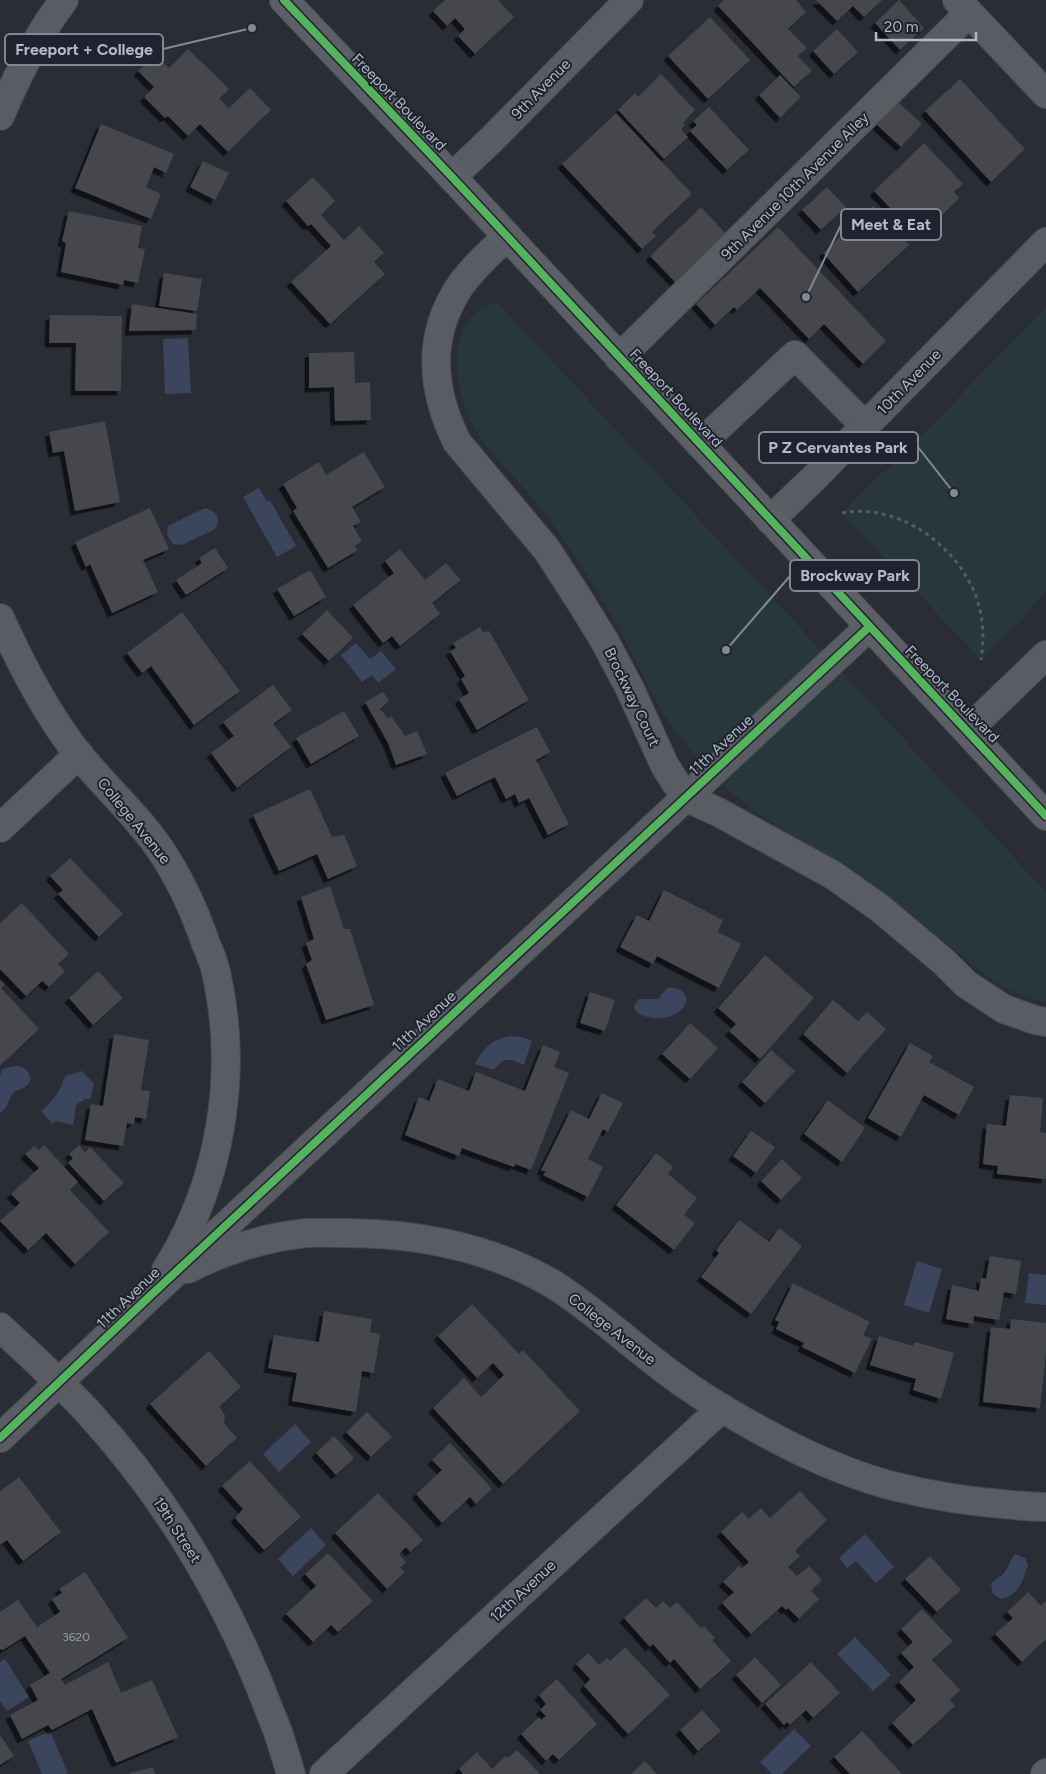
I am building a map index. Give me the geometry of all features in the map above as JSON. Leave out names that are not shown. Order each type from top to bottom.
[{"type":"main road","name":"Freeport Boulevard","points":[[284,0],[452,177],[1046,816]]},
{"type":"street","points":[[0,116],[12,87],[34,47],[64,0]]},
{"type":"street","name":"9th Avenue","points":[[452,177],[492,140],[628,0]]},
{"type":"street","points":[[963,7],[1046,94]]},
{"type":"street","name":"9th Avenue 10th Avenue Alley","points":[[619,358],[963,7]]},
{"type":"street","name":"Brockway Court","points":[[507,236],[460,286],[449,307],[436,354],[436,379],[441,403],[457,442],[547,550],[580,601],[604,640],[630,689],[666,766],[685,797]]},
{"type":"street","name":"10th Avenue","points":[[770,520],[866,426],[1046,242]]},
{"type":"street","points":[[700,444],[795,355],[866,426]]},
{"type":"street","name":"College Avenue","points":[[0,618],[34,686],[54,720],[79,754],[162,851],[182,885],[216,971],[225,1028],[225,1088],[218,1141],[207,1185],[192,1224],[158,1288]]},
{"type":"street","name":"11th Avenue","points":[[0,1438],[158,1288],[869,627]]},
{"type":"street","points":[[968,730],[1046,654]]},
{"type":"street","points":[[0,828],[79,754]]},
{"type":"street","points":[[685,797],[726,816],[833,875],[881,909],[944,962],[966,984],[1004,1009],[1046,1022]]},
{"type":"street","name":"College Avenue","points":[[158,1288],[195,1266],[224,1254],[264,1241],[300,1234],[388,1234],[429,1240],[479,1251],[516,1265],[559,1288],[586,1306],[684,1385],[792,1446],[833,1465],[888,1484],[984,1503],[1046,1507]]},
{"type":"street","name":"19th Street","points":[[0,1326],[60,1383],[87,1412],[149,1487],[192,1552],[222,1604],[245,1653],[272,1717],[292,1774]]},
{"type":"street","name":"12th Avenue","points":[[324,1774],[722,1408]]},
{"type":"path","points":[[842,513],[852,511],[881,514],[909,524],[934,539],[955,560],[971,585],[981,613],[984,643],[981,660]]},
{"type":"shaded area","points":[[498,303],[1046,892],[1046,1003],[1009,990],[992,980],[882,892],[847,868],[792,836],[740,800],[683,740],[658,705],[614,620],[561,535],[528,493],[495,457],[476,431],[469,416],[463,401],[458,372],[460,342],[464,328],[472,316],[483,308]]},
{"type":"shaded area","points":[[1046,307],[1046,591],[1031,607],[1024,618],[981,660],[842,513],[883,472],[893,465]]},
{"type":"water","points":[[188,338],[191,393],[165,394],[163,339]]},
{"type":"water","points":[[259,488],[266,500],[271,502],[296,546],[277,557],[243,497]]},
{"type":"water","points":[[205,508],[217,516],[218,522],[215,529],[182,545],[173,544],[167,535],[168,526]]},
{"type":"water","points":[[356,643],[370,659],[381,651],[396,669],[378,683],[372,675],[362,682],[341,655]]},
{"type":"water","points":[[668,987],[683,992],[686,998],[682,1009],[676,1014],[668,1017],[654,1018],[635,1011],[634,1006],[639,999],[658,999]]},
{"type":"water","points":[[510,1036],[532,1041],[524,1065],[512,1060],[504,1060],[493,1070],[475,1064],[481,1053],[489,1045],[498,1039]]},
{"type":"water","points":[[17,1066],[23,1067],[31,1079],[27,1085],[12,1095],[6,1107],[0,1113],[0,1076],[2,1070]]},
{"type":"water","points":[[82,1071],[94,1084],[90,1099],[85,1099],[76,1105],[73,1125],[56,1121],[53,1124],[41,1111],[56,1095],[65,1076]]},
{"type":"water","points":[[917,1261],[942,1269],[929,1313],[904,1305]]},
{"type":"water","points":[[1029,1273],[1046,1275],[1046,1305],[1025,1303]]},
{"type":"water","points":[[295,1424],[311,1442],[279,1472],[263,1454]]},
{"type":"water","points":[[311,1528],[326,1545],[293,1576],[278,1559]]},
{"type":"water","points":[[865,1534],[894,1567],[876,1583],[856,1561],[847,1568],[839,1558]]},
{"type":"water","points":[[1015,1554],[1025,1558],[1028,1565],[1022,1581],[1016,1590],[1001,1599],[993,1594],[991,1584],[1004,1573]]},
{"type":"water","points":[[855,1637],[891,1675],[873,1691],[837,1654]]},
{"type":"water","points":[[5,1659],[29,1697],[7,1711],[0,1701],[0,1662]]},
{"type":"water","points":[[794,1729],[811,1746],[782,1774],[772,1774],[760,1762]]},
{"type":"water","points":[[50,1731],[68,1773],[42,1774],[28,1741]]},
{"type":"building","points":[[445,0],[498,0],[514,17],[475,54],[458,36],[465,29],[455,18],[447,26],[433,11]]},
{"type":"building","points":[[724,0],[796,0],[806,12],[788,29],[807,48],[798,56],[812,71],[794,87],[718,6]]},
{"type":"building","points":[[816,0],[882,0],[864,17],[853,6],[837,21]]},
{"type":"building","points":[[899,0],[924,28],[900,50],[875,23]]},
{"type":"building","points":[[710,17],[750,60],[708,99],[668,56]]},
{"type":"building","points":[[837,29],[858,52],[834,74],[813,51]]},
{"type":"building","points":[[188,49],[229,89],[219,99],[229,108],[250,88],[271,110],[228,152],[200,124],[188,136],[168,116],[165,118],[144,97],[154,87],[138,71],[155,54],[169,68]]},
{"type":"building","points":[[661,74],[695,110],[683,123],[685,125],[681,129],[688,137],[664,159],[618,110],[635,93],[638,97]]},
{"type":"building","points":[[780,75],[801,97],[780,118],[759,95]]},
{"type":"building","points":[[960,79],[1025,149],[991,182],[925,111]]},
{"type":"building","points":[[898,102],[922,124],[901,147],[877,125]]},
{"type":"building","points":[[709,107],[749,150],[727,170],[690,131],[697,125],[693,121]]},
{"type":"building","points":[[616,113],[692,194],[652,232],[656,236],[642,249],[562,164]]},
{"type":"building","points":[[101,124],[174,154],[166,173],[154,167],[146,187],[161,194],[151,219],[75,188]]},
{"type":"building","points":[[924,143],[963,184],[954,192],[959,198],[928,229],[923,223],[913,232],[874,191]]},
{"type":"building","points":[[203,161],[229,173],[215,200],[190,187]]},
{"type":"building","points":[[313,177],[335,201],[321,215],[344,240],[359,226],[384,253],[374,262],[385,274],[330,324],[291,282],[331,246],[311,224],[308,226],[286,201]]},
{"type":"building","points":[[827,187],[846,207],[821,230],[802,210]]},
{"type":"building","points":[[873,206],[909,245],[858,292],[823,253]]},
{"type":"building","points":[[701,207],[726,234],[675,282],[650,256]]},
{"type":"building","points":[[69,211],[142,226],[138,248],[145,249],[138,283],[124,280],[123,285],[61,272],[66,243],[62,241]]},
{"type":"building","points":[[778,227],[886,341],[863,364],[824,324],[809,339],[760,288],[737,310],[734,307],[715,325],[696,304]]},
{"type":"building","points":[[164,273],[202,279],[197,311],[159,306]]},
{"type":"building","points":[[132,304],[197,314],[196,330],[129,331]]},
{"type":"building","points":[[50,315],[122,316],[121,391],[75,391],[76,343],[49,343]]},
{"type":"building","points":[[354,352],[355,383],[370,382],[371,420],[335,421],[334,387],[309,388],[309,353]]},
{"type":"building","points":[[105,421],[120,502],[75,511],[64,451],[53,453],[49,432]]},
{"type":"building","points":[[364,452],[385,487],[352,507],[361,522],[353,526],[362,541],[355,546],[358,550],[328,568],[293,511],[297,508],[283,484],[319,462],[326,475]]},
{"type":"building","points":[[150,508],[169,549],[143,560],[158,592],[112,613],[90,564],[86,567],[75,542]]},
{"type":"building","points":[[215,548],[228,568],[186,595],[176,580],[202,563],[199,558]]},
{"type":"building","points":[[400,549],[425,580],[446,563],[461,580],[432,603],[440,614],[400,646],[392,636],[383,643],[353,605],[394,573],[385,561]]},
{"type":"building","points":[[310,570],[326,597],[294,616],[277,589]]},
{"type":"building","points":[[327,610],[353,638],[329,661],[302,634]]},
{"type":"building","points":[[182,612],[240,691],[194,725],[151,666],[142,673],[127,653]]},
{"type":"building","points":[[480,627],[483,632],[489,631],[529,700],[477,730],[459,699],[469,693],[461,679],[465,676],[450,651],[456,648],[453,643]]},
{"type":"building","points":[[273,685],[292,710],[273,724],[291,747],[237,788],[211,753],[234,736],[223,722]]},
{"type":"building","points":[[383,692],[389,701],[380,709],[388,718],[391,716],[405,736],[417,731],[427,754],[396,765],[388,743],[365,702]]},
{"type":"building","points":[[344,711],[359,736],[311,764],[296,738]]},
{"type":"building","points":[[537,727],[550,752],[536,760],[569,824],[548,835],[529,798],[519,803],[515,794],[506,799],[495,777],[457,796],[445,773]]},
{"type":"building","points":[[310,789],[332,837],[344,835],[357,866],[328,879],[317,854],[279,871],[253,815]]},
{"type":"building","points":[[70,858],[123,914],[99,937],[58,894],[63,890],[50,876]]},
{"type":"building","points":[[330,886],[344,929],[350,929],[374,1005],[326,1020],[306,964],[312,960],[306,943],[314,939],[301,897]]},
{"type":"building","points":[[664,890],[723,920],[718,932],[741,944],[719,988],[657,956],[653,964],[620,947],[637,915],[649,921]]},
{"type":"building","points":[[22,903],[69,954],[58,964],[65,971],[49,987],[42,981],[26,996],[0,969],[0,923]]},
{"type":"building","points":[[765,955],[814,998],[760,1059],[729,1031],[736,1024],[718,1008]]},
{"type":"building","points":[[98,971],[123,998],[93,1025],[69,998]]},
{"type":"building","points":[[0,980],[5,985],[1,988],[39,1029],[0,1066]]},
{"type":"building","points":[[590,992],[615,1000],[605,1031],[580,1023]]},
{"type":"building","points":[[833,1000],[858,1021],[867,1012],[886,1029],[847,1073],[803,1034]]},
{"type":"building","points":[[690,1023],[718,1048],[690,1079],[662,1054]]},
{"type":"building","points":[[114,1034],[149,1040],[141,1090],[150,1091],[146,1119],[135,1117],[134,1124],[127,1123],[123,1146],[85,1140],[91,1104],[103,1106]]},
{"type":"building","points":[[910,1043],[933,1056],[929,1062],[974,1087],[959,1115],[924,1095],[901,1137],[868,1118]]},
{"type":"building","points":[[543,1045],[560,1052],[554,1067],[569,1073],[531,1170],[515,1164],[514,1167],[462,1148],[459,1156],[405,1135],[419,1097],[429,1101],[438,1079],[469,1091],[476,1072],[525,1091]]},
{"type":"building","points":[[771,1050],[795,1071],[765,1103],[742,1082]]},
{"type":"building","points":[[602,1093],[623,1103],[608,1132],[603,1129],[588,1159],[603,1167],[588,1197],[543,1175],[546,1172],[541,1170],[571,1110],[589,1119]]},
{"type":"building","points":[[1010,1095],[1043,1098],[1040,1132],[1046,1133],[1046,1179],[997,1174],[998,1166],[983,1164],[987,1124],[1006,1126]]},
{"type":"building","points":[[828,1100],[865,1128],[842,1162],[804,1134]]},
{"type":"building","points":[[751,1131],[775,1147],[756,1173],[733,1156]]},
{"type":"building","points":[[44,1145],[78,1182],[70,1190],[109,1232],[75,1264],[46,1233],[28,1250],[0,1221],[20,1203],[11,1194],[39,1168],[25,1154],[34,1146],[39,1150]]},
{"type":"building","points":[[79,1145],[85,1152],[90,1147],[124,1183],[104,1201],[68,1163],[73,1158],[69,1154]]},
{"type":"building","points":[[656,1153],[673,1167],[668,1174],[697,1198],[684,1215],[695,1223],[674,1250],[616,1205]]},
{"type":"building","points":[[782,1159],[802,1178],[781,1200],[761,1181]]},
{"type":"building","points":[[739,1220],[769,1242],[779,1228],[802,1246],[751,1314],[701,1277],[719,1253],[716,1250]]},
{"type":"building","points":[[990,1256],[1021,1261],[1016,1294],[1004,1292],[999,1320],[974,1316],[973,1324],[946,1319],[952,1285],[979,1291],[981,1278],[986,1279]]},
{"type":"building","points":[[793,1283],[870,1322],[863,1335],[872,1339],[855,1373],[802,1347],[804,1343],[776,1329],[779,1322],[775,1320]]},
{"type":"building","points":[[472,1304],[519,1354],[523,1350],[580,1411],[503,1484],[433,1408],[464,1378],[481,1397],[504,1375],[493,1363],[477,1378],[438,1336]]},
{"type":"building","points":[[324,1311],[372,1319],[370,1332],[380,1334],[374,1373],[362,1371],[356,1412],[292,1401],[297,1373],[268,1368],[274,1335],[319,1342]]},
{"type":"building","points":[[1011,1319],[1046,1323],[1046,1352],[1040,1408],[983,1402],[991,1327],[1010,1329]]},
{"type":"building","points":[[879,1336],[913,1346],[915,1342],[954,1353],[941,1399],[913,1390],[916,1379],[870,1365]]},
{"type":"building","points":[[209,1351],[241,1387],[219,1407],[225,1415],[224,1423],[237,1438],[206,1466],[150,1404]]},
{"type":"building","points":[[367,1412],[392,1437],[371,1457],[346,1432]]},
{"type":"building","points":[[334,1436],[354,1458],[336,1475],[316,1453]]},
{"type":"building","points":[[450,1443],[492,1489],[476,1504],[470,1497],[442,1523],[416,1494],[442,1470],[432,1460]]},
{"type":"building","points":[[250,1461],[301,1517],[264,1550],[235,1518],[243,1509],[222,1486]]},
{"type":"building","points":[[19,1477],[61,1532],[23,1561],[7,1540],[0,1545],[0,1491]]},
{"type":"building","points":[[800,1491],[827,1520],[795,1551],[800,1556],[788,1567],[797,1576],[809,1566],[822,1580],[811,1591],[819,1599],[799,1619],[788,1608],[786,1610],[782,1606],[751,1634],[722,1603],[734,1592],[723,1582],[739,1566],[741,1569],[749,1562],[721,1532],[742,1512],[749,1519],[761,1508],[770,1518]]},
{"type":"building","points":[[378,1493],[423,1540],[410,1552],[406,1547],[399,1554],[406,1562],[400,1568],[405,1572],[387,1589],[335,1533]]},
{"type":"building","points":[[328,1553],[373,1601],[338,1632],[331,1625],[313,1642],[286,1614],[316,1586],[305,1574]]},
{"type":"building","points":[[930,1556],[961,1590],[937,1612],[905,1579]]},
{"type":"building","points":[[85,1572],[128,1638],[61,1679],[65,1685],[108,1662],[121,1693],[152,1680],[178,1737],[116,1763],[92,1709],[52,1730],[48,1725],[22,1739],[10,1715],[38,1700],[30,1685],[50,1673],[25,1636],[3,1650],[0,1649],[0,1612],[18,1600],[37,1627],[60,1612],[52,1599],[62,1593],[59,1589]]},
{"type":"building","points":[[1028,1592],[1041,1606],[1046,1601],[1046,1639],[1022,1662],[995,1634],[1013,1618],[1007,1612]]},
{"type":"building","points":[[646,1598],[656,1608],[663,1601],[670,1608],[677,1602],[701,1628],[704,1626],[715,1638],[712,1640],[731,1661],[700,1689],[674,1659],[670,1663],[653,1644],[650,1647],[624,1618]]},
{"type":"building","points":[[922,1609],[953,1641],[932,1660],[960,1690],[950,1700],[955,1706],[913,1745],[892,1723],[916,1700],[899,1682],[914,1667],[901,1653],[913,1642],[901,1629]]},
{"type":"building","points":[[625,1647],[670,1695],[628,1734],[584,1686],[590,1679],[576,1664],[588,1653],[599,1665],[607,1658],[610,1661]]},
{"type":"building","points":[[755,1657],[781,1685],[762,1703],[736,1675]]},
{"type":"building","points":[[811,1662],[840,1693],[813,1718],[806,1710],[790,1725],[787,1722],[784,1725],[765,1704]]},
{"type":"building","points":[[557,1679],[597,1724],[559,1760],[553,1754],[546,1761],[521,1734],[539,1717],[541,1720],[546,1716],[540,1710],[546,1704],[539,1695]]},
{"type":"building","points":[[702,1710],[721,1731],[698,1751],[680,1730]]},
{"type":"building","points":[[862,1731],[902,1774],[850,1774],[834,1757]]},
{"type":"building","points":[[0,1735],[14,1756],[0,1765]]},
{"type":"building","points":[[517,1750],[540,1774],[463,1774],[459,1769],[477,1752],[492,1769],[506,1756],[508,1758]]},
{"type":"building","points":[[645,1761],[657,1774],[631,1774]]},
{"type":"building","points":[[153,1767],[155,1774],[130,1774],[130,1773]]},
{"type":"cycle path","points":[[284,0],[452,177],[1046,816]]},
{"type":"cycle path","points":[[0,1438],[869,627]]},
{"type":"place","name":"Freeport + College","points":[[252,28]]},
{"type":"place","name":"Meet & Eat","points":[[806,297]]},
{"type":"place","name":"P Z Cervantes Park","points":[[954,493]]},
{"type":"place","name":"Brockway Park","points":[[726,650]]}]
